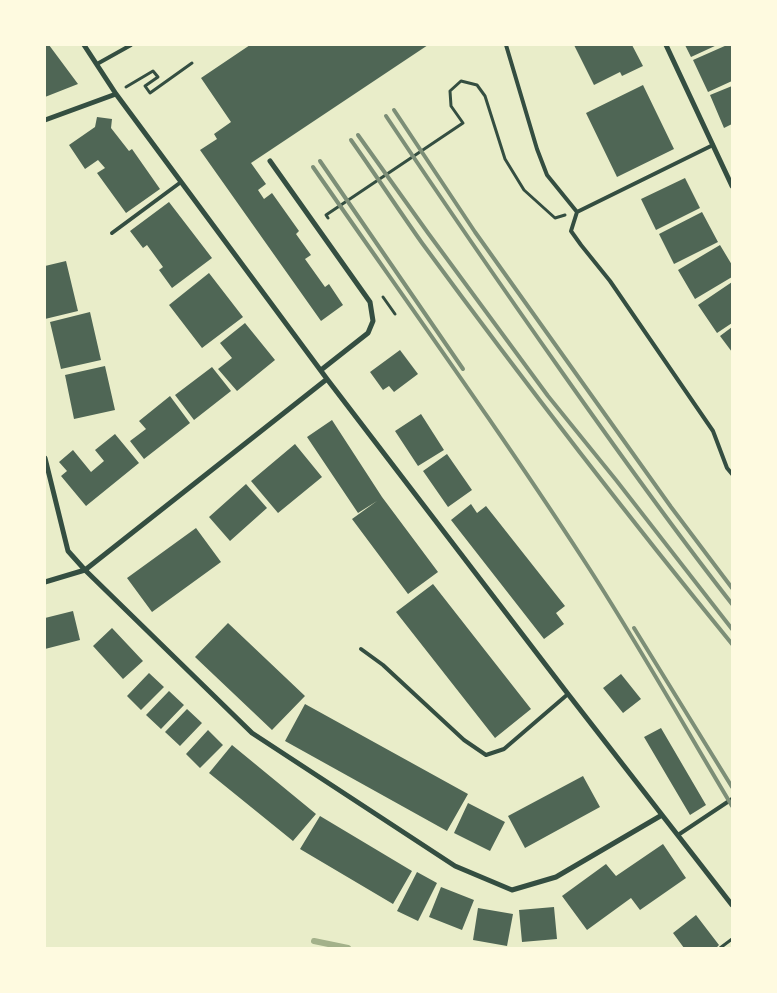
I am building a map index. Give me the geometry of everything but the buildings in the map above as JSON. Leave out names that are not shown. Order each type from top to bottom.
[{"type":"street","points":[[84,45],[116,94],[327,379],[732,905]]},
{"type":"street","points":[[666,45],[732,186]]},
{"type":"street","points":[[45,120],[116,94]]},
{"type":"street","points":[[270,161],[370,302],[373,321],[368,333],[321,370]]},
{"type":"street","points":[[45,582],[85,570],[327,379]]},
{"type":"street","points":[[45,458],[68,551],[85,570],[252,733],[455,866],[512,890],[556,877],[662,815]]},
{"type":"lane","points":[[96,64],[131,45]]},
{"type":"lane","points":[[506,45],[537,149],[547,175],[577,212]]},
{"type":"lane","points":[[713,145],[577,212],[571,231],[610,281],[713,431],[727,468],[732,474]]},
{"type":"lane","points":[[112,233],[182,182]]},
{"type":"lane","points":[[361,649],[383,665],[464,740],[486,755],[504,749],[568,694]]},
{"type":"lane","points":[[678,835],[732,799]]},
{"type":"path","points":[[134,83],[153,71],[158,77],[145,86],[150,93],[192,63]]},
{"type":"path","points":[[326,214],[463,123],[451,106],[450,91],[461,81],[478,85],[485,96],[505,159],[524,190],[555,218],[577,212]]},
{"type":"path","points":[[720,948],[732,939]]},
{"type":"waterway","points":[[314,941],[348,948]]},
{"type":"railway","points":[[394,110],[475,232],[671,507],[732,588]]},
{"type":"railway","points":[[386,116],[474,246],[585,404],[668,520],[732,604]]},
{"type":"railway","points":[[358,135],[548,396],[732,629]]},
{"type":"railway","points":[[351,140],[422,243],[498,345],[613,495],[732,644]]},
{"type":"railway","points":[[320,161],[463,369]]},
{"type":"railway","points":[[313,167],[485,413],[585,562],[732,806]]},
{"type":"railway","points":[[634,628],[732,787]]}]
